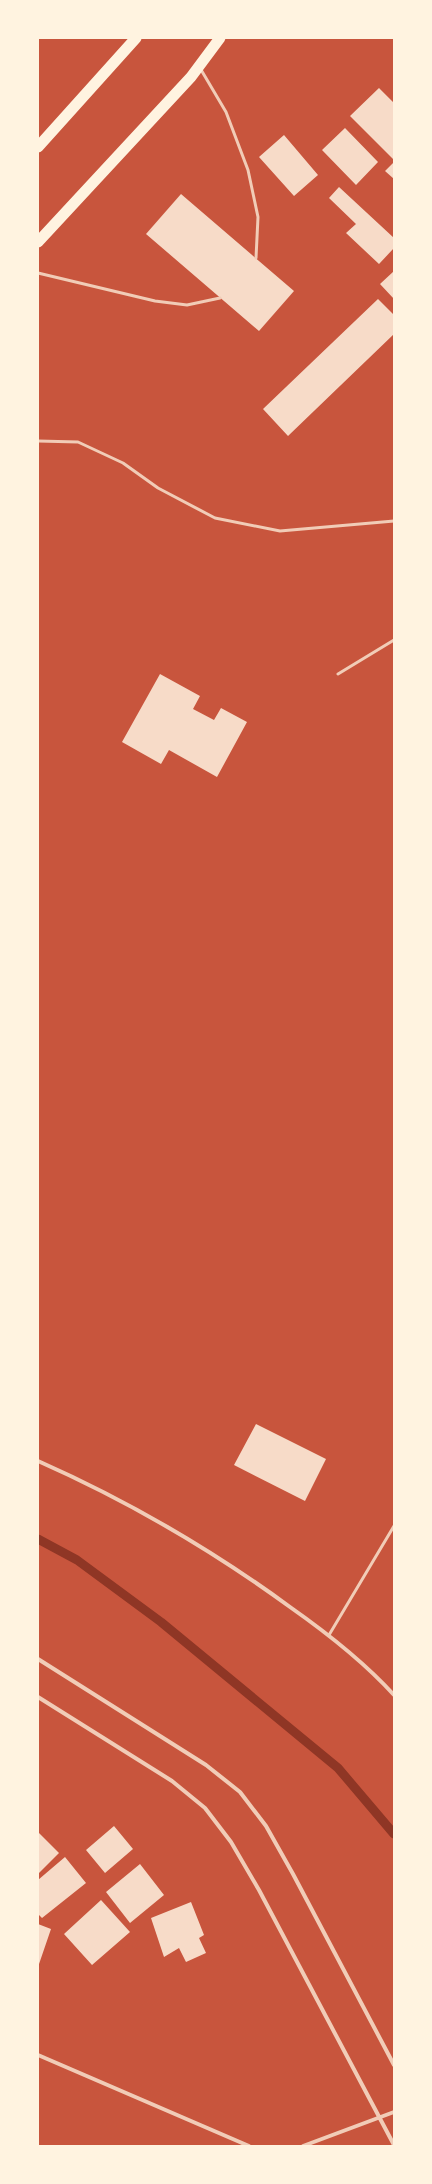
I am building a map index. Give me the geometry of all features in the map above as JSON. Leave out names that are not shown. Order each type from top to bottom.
[{"type":"highway","points":[[38,147],[136,38]]},
{"type":"highway","points":[[38,242],[199,66],[220,38]]},
{"type":"street","points":[[38,1461],[102,1492],[207,1551],[255,1581],[329,1635],[394,1695]]},
{"type":"street","points":[[38,1659],[206,1765],[240,1792],[266,1826],[293,1874],[394,2066]]},
{"type":"street","points":[[38,1697],[172,1781],[205,1808],[231,1842],[259,1890],[394,2145]]},
{"type":"street","points":[[38,2055],[250,2146]]},
{"type":"street","points":[[303,2146],[394,2112]]},
{"type":"lane","points":[[199,66],[226,112],[248,170],[258,217],[256,258]]},
{"type":"lane","points":[[38,273],[155,301],[187,305],[220,298]]},
{"type":"lane","points":[[38,441],[78,442],[123,463],[158,488],[214,518],[280,531],[394,521]]},
{"type":"lane","points":[[338,674],[394,640]]},
{"type":"lane","points":[[329,1635],[394,1526]]},
{"type":"building","points":[[379,88],[394,103],[393,159],[350,116]]},
{"type":"building","points":[[345,128],[378,162],[356,185],[322,150]]},
{"type":"building","points":[[284,135],[318,175],[294,196],[259,157]]},
{"type":"building","points":[[394,162],[394,179],[385,171]]},
{"type":"building","points":[[339,187],[394,238],[394,248],[379,264],[346,233],[356,224],[329,198]]},
{"type":"building","points":[[181,194],[294,291],[259,331],[146,234]]},
{"type":"building","points":[[394,271],[394,299],[380,284]]},
{"type":"building","points":[[378,299],[394,315],[394,334],[288,436],[263,409]]},
{"type":"building","points":[[160,674],[200,696],[193,709],[214,720],[221,708],[247,722],[217,777],[169,750],[161,764],[122,742]]},
{"type":"building","points":[[256,1424],[326,1459],[305,1501],[234,1465]]},
{"type":"building","points":[[114,1826],[133,1849],[105,1873],[86,1850]]},
{"type":"building","points":[[38,1832],[59,1853],[38,1874]]},
{"type":"building","points":[[65,1857],[86,1883],[42,1918],[38,1914],[38,1880]]},
{"type":"building","points":[[140,1864],[164,1895],[130,1923],[106,1892]]},
{"type":"building","points":[[101,1900],[130,1932],[92,1965],[64,1934]]},
{"type":"building","points":[[191,1902],[204,1935],[199,1938],[206,1953],[186,1962],[179,1948],[164,1957],[151,1918]]},
{"type":"building","points":[[38,1924],[51,1929],[38,1967]]},
{"type":"waterway","points":[[38,1539],[77,1560],[161,1622],[338,1768],[394,1834]]}]
